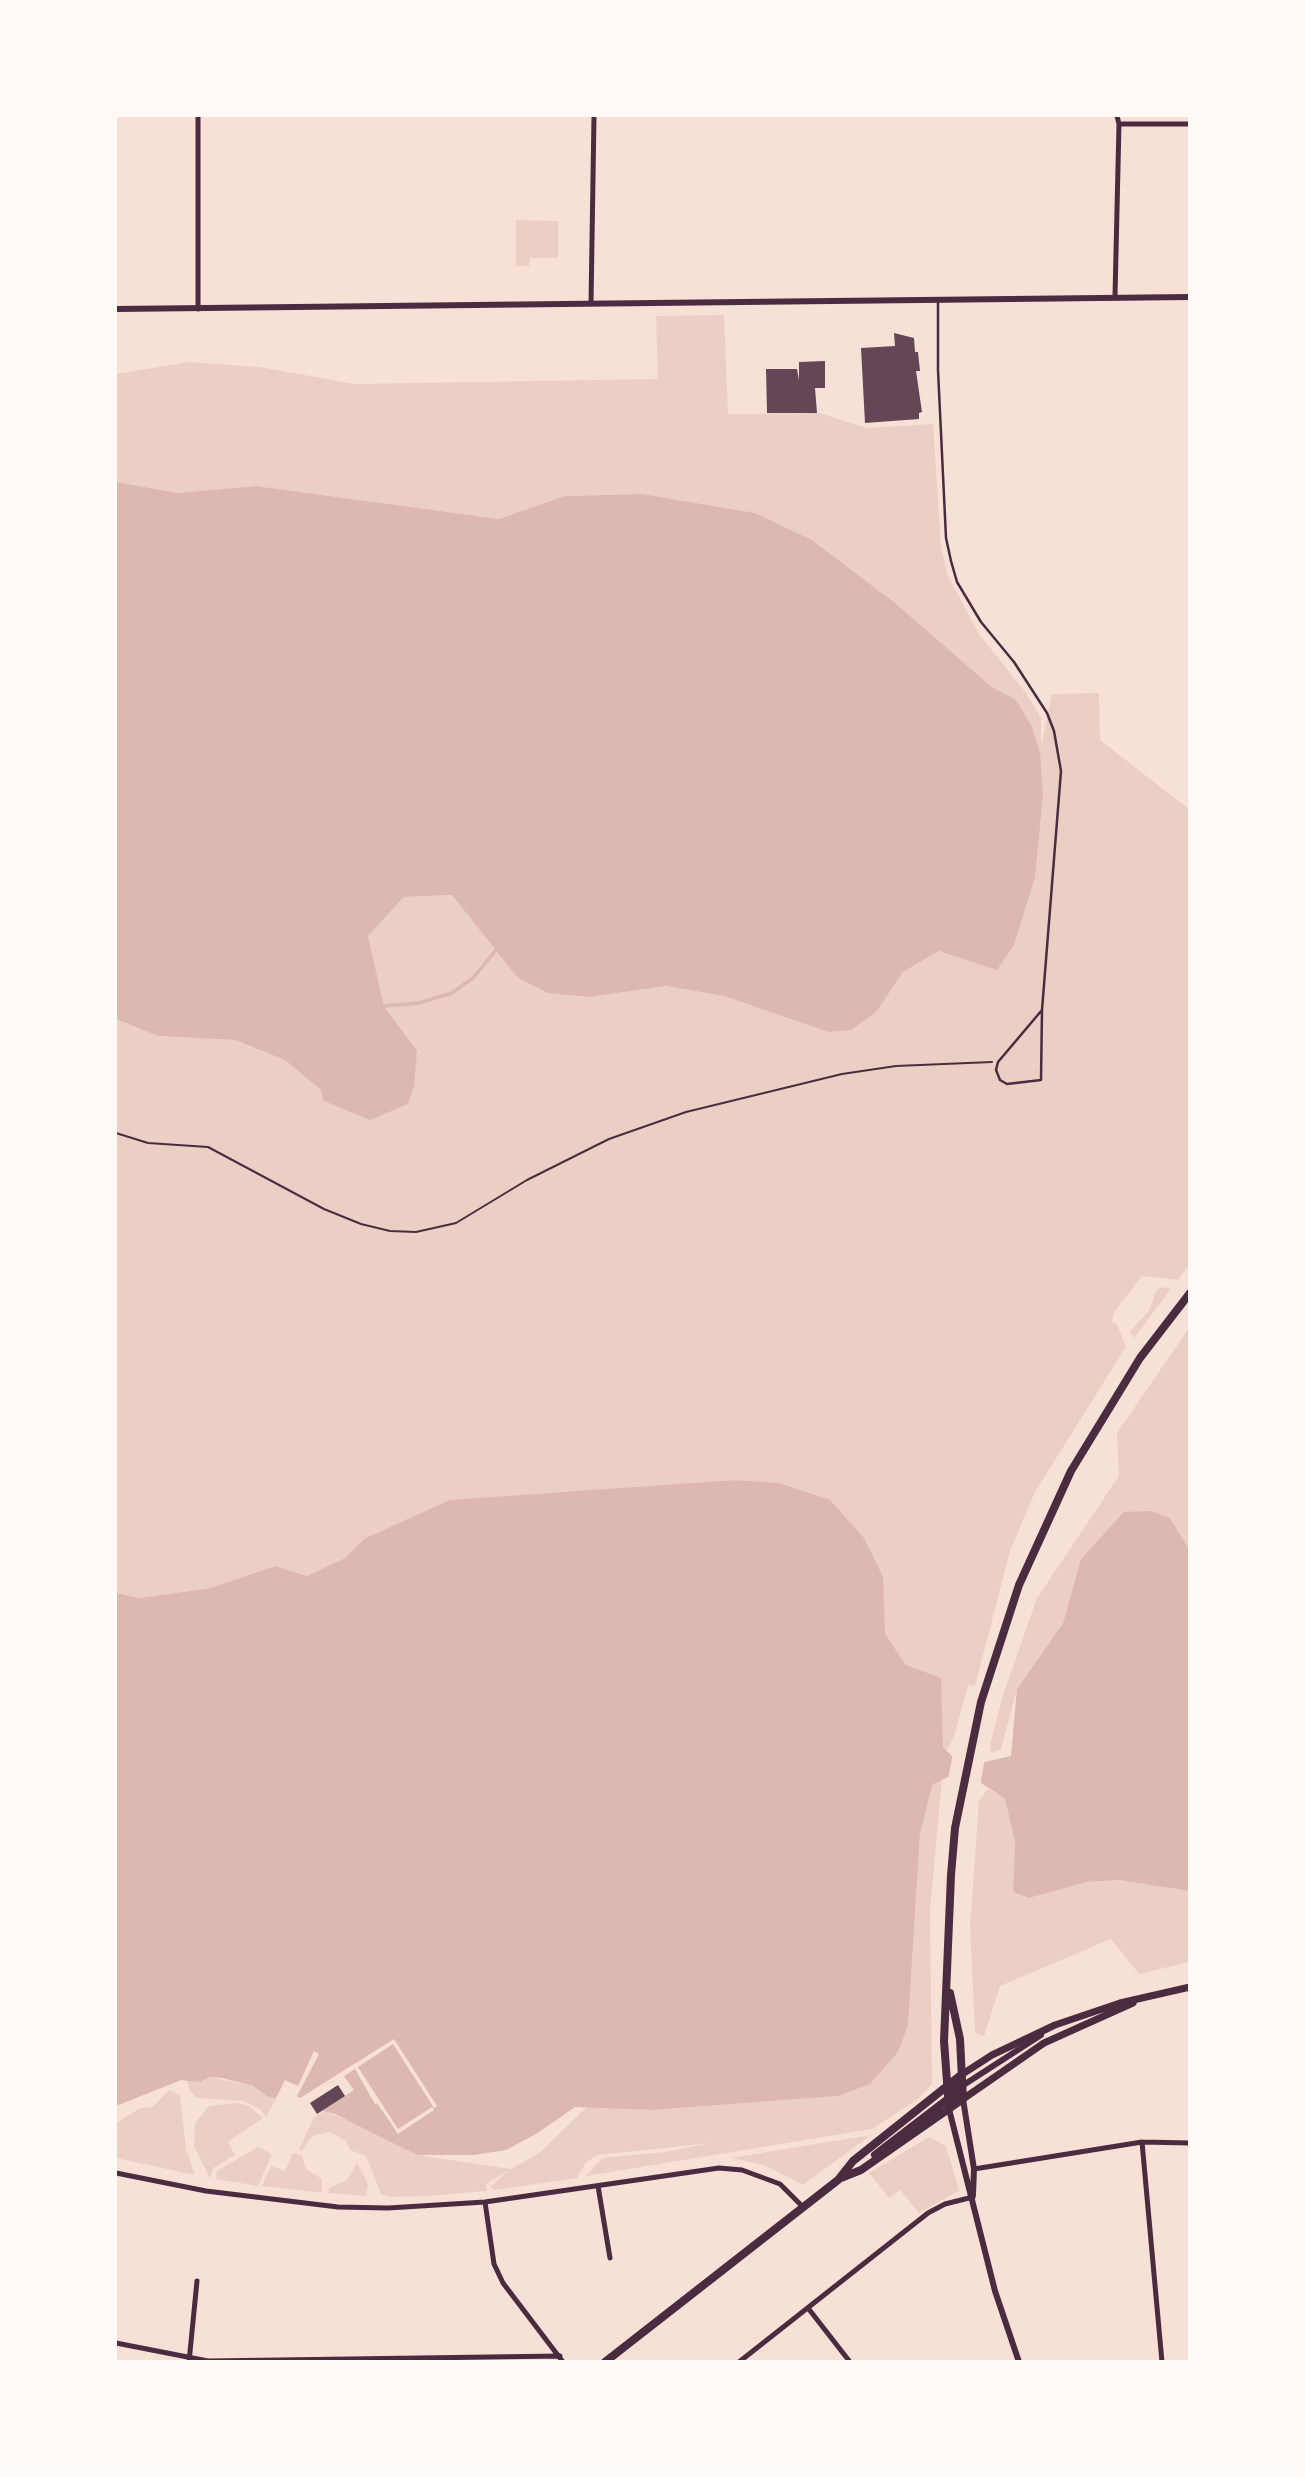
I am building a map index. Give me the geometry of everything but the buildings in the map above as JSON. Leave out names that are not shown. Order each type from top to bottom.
[{"type":"main road","points":[[948,2104],[944,2041],[951,1875],[971,1745],[1004,1627],[1043,1528],[1071,1471],[1125,1381],[1189,1293]]},
{"type":"main road","points":[[948,1983],[960,2039],[963,2099]]},
{"type":"main road","points":[[838,2180],[853,2161],[961,2075],[992,2055],[1055,2025],[1120,2003],[1189,1987]]},
{"type":"main road","points":[[605,2361],[802,2206],[838,2180],[861,2170],[948,2104],[963,2099],[1044,2043],[1139,2000]]},
{"type":"main road","points":[[948,2104],[961,2075]]},
{"type":"street","points":[[198,116],[198,309]]},
{"type":"street","points":[[591,303],[594,116]]},
{"type":"street","points":[[1115,296],[1119,124],[1116,116]]},
{"type":"street","points":[[1119,124],[1189,124]]},
{"type":"street","points":[[116,309],[1189,297]]},
{"type":"street","points":[[1019,2361],[995,2291],[973,2197],[962,2171],[948,2104],[962,2086],[1055,2025]]},
{"type":"street","points":[[963,2099],[974,2169],[973,2197]]},
{"type":"street","points":[[974,2169],[1142,2142],[1189,2144]]},
{"type":"street","points":[[1142,2142],[1162,2361]]},
{"type":"street","points":[[116,2173],[206,2191],[338,2207],[485,2202],[719,2168],[742,2169],[780,2184],[802,2206]]},
{"type":"street","points":[[598,2186],[610,2258]]},
{"type":"street","points":[[739,2361],[928,2213],[945,2204],[973,2197]]},
{"type":"street","points":[[485,2202],[494,2264],[498,2274],[562,2359]]},
{"type":"street","points":[[189,2361],[197,2281]]},
{"type":"street","points":[[808,2308],[850,2361]]},
{"type":"street","points":[[116,2343],[189,2361],[562,2359]]},
{"type":"lane","points":[[938,299],[938,370],[946,538],[951,561],[957,583],[981,622],[1014,662],[1047,713],[1059,752],[1061,787],[1042,1010],[1041,1080],[1018,1086],[1007,1084],[1000,1080],[996,1070],[998,1062],[1042,1010]]},
{"type":"path","points":[[116,1133],[148,1143],[208,1147],[324,1209],[361,1224],[390,1231],[416,1232],[456,1223],[527,1180],[609,1139],[686,1112],[842,1074],[896,1066],[998,1062]]},
{"type":"shaded area","points":[[516,220],[558,221],[558,258],[530,258],[529,266],[516,266]]},
{"type":"shaded area","points":[[724,315],[728,414],[820,413],[866,428],[933,424],[941,547],[948,576],[979,634],[1026,693],[1041,718],[1041,747],[1052,694],[1099,693],[1100,740],[1190,810],[1189,1265],[1178,1280],[1142,1276],[1114,1312],[1112,1322],[1117,1324],[1126,1347],[1035,1492],[1010,1551],[975,1686],[968,1685],[954,1737],[946,1752],[906,1665],[779,1483],[735,1480],[632,1488],[364,1539],[345,1558],[307,1576],[275,1566],[211,1588],[139,1598],[116,1593],[116,1019],[158,1036],[235,1040],[285,1060],[321,1090],[417,1051],[384,1006],[368,936],[404,897],[452,895],[517,977],[590,997],[664,986],[724,996],[828,1032],[877,1011],[903,972],[939,951],[1014,945],[1035,879],[1043,797],[1016,701],[992,687],[895,603],[812,540],[755,513],[643,494],[564,496],[499,519],[256,486],[177,493],[116,482],[116,374],[189,362],[259,367],[355,384],[658,379],[656,316]]},
{"type":"shaded area","points":[[116,482],[178,493],[256,486],[499,519],[564,496],[643,494],[755,513],[812,540],[895,603],[992,687],[1016,700],[1032,727],[1040,753],[1043,797],[1035,878],[1014,945],[997,970],[939,951],[903,972],[877,1011],[851,1030],[828,1032],[724,996],[665,986],[590,997],[548,993],[517,977],[452,895],[404,897],[368,936],[384,1006],[417,1051],[414,1085],[408,1104],[370,1120],[324,1101],[321,1090],[285,1060],[235,1040],[158,1036],[116,1019]]},
{"type":"shaded area","points":[[1161,1287],[1171,1289],[1134,1338],[1130,1332],[1150,1309],[1156,1291]]},
{"type":"shaded area","points":[[1189,1328],[1189,1549],[1170,1518],[1081,1559],[1063,1623],[1017,1689],[1001,1749],[991,1753],[990,1745],[1002,1698],[1037,1598],[1119,1476],[1117,1433]]},
{"type":"shaded area","points":[[735,1480],[779,1483],[830,1500],[864,1538],[883,1577],[885,1634],[906,1665],[941,1678],[943,1747],[952,1756],[985,1762],[1011,1756],[1017,1689],[1063,1623],[1081,1559],[1124,1512],[1150,1511],[1170,1518],[1189,1549],[1189,1891],[1119,1880],[1087,1882],[1029,1898],[1013,1892],[1015,1842],[1005,1799],[981,1783],[948,1777],[932,1785],[920,1834],[908,2025],[898,2052],[870,2084],[838,2096],[653,2110],[575,2107],[536,2134],[506,2150],[474,2155],[417,2155],[335,2114],[266,2096],[253,2086],[222,2078],[209,2077],[200,2082],[181,2080],[116,2106],[116,1593],[139,1598],[211,1588],[275,1566],[307,1576],[345,1558],[364,1539],[450,1500]]},
{"type":"shaded area","points":[[942,1779],[930,1910],[932,2084],[918,2099],[872,2129],[586,2176],[602,2158],[665,2152],[711,2143],[598,2155],[586,2162],[577,2178],[494,2190],[490,2187],[509,2170],[486,2184],[487,2191],[428,2196],[390,2197],[381,2194],[366,2156],[350,2150],[346,2141],[330,2132],[312,2136],[302,2151],[299,2149],[314,2117],[324,2111],[361,2125],[417,2155],[511,2169],[538,2154],[587,2107],[653,2110],[838,2096],[908,2025],[920,1834],[931,1785]]},
{"type":"shaded area","points":[[988,1789],[1005,1799],[1015,1842],[1013,1892],[1029,1898],[1087,1882],[1119,1880],[1189,1891],[1189,1962],[1139,1974],[1111,1939],[1000,1986],[984,2036],[975,2033],[970,1926],[979,1801]]},
{"type":"shaded area","points":[[209,2077],[253,2086],[265,2096],[277,2097],[266,2117],[260,2109],[244,2101],[197,2098],[190,2092],[187,2080]]},
{"type":"shaded area","points":[[169,2090],[180,2095],[186,2149],[195,2175],[116,2158],[116,2123],[140,2108],[153,2107]]},
{"type":"shaded area","points":[[237,2103],[249,2106],[263,2118],[228,2142],[235,2155],[213,2168],[210,2179],[194,2146],[195,2123],[209,2106]]},
{"type":"shaded area","points":[[871,2135],[803,2185],[764,2165],[731,2158]]},
{"type":"shaded area","points":[[929,2137],[946,2146],[959,2191],[919,2213],[900,2190],[889,2198],[869,2173]]},
{"type":"shaded area","points":[[258,2147],[272,2154],[258,2186],[216,2179],[217,2171]]},
{"type":"shaded area","points":[[293,2153],[302,2155],[306,2169],[322,2179],[322,2193],[262,2186],[271,2166],[285,2171]]},
{"type":"shaded area","points":[[357,2163],[368,2184],[366,2196],[328,2193],[329,2188],[347,2180]]},
{"type":"pier","points":[[953,1753],[985,1758],[980,1786],[948,1780]]},
{"type":"pier","points":[[394,2039],[437,2106],[434,2108],[393,2044],[358,2067],[398,2129],[432,2107],[434,2110],[398,2134],[377,2103],[375,2104],[355,2069],[344,2076],[354,2090],[318,2113],[275,2100],[285,2080],[298,2086],[314,2051],[319,2054],[297,2096],[300,2098]]},
{"type":"waterway","points":[[384,1006],[419,1003],[452,993],[473,978],[496,950]]}]
